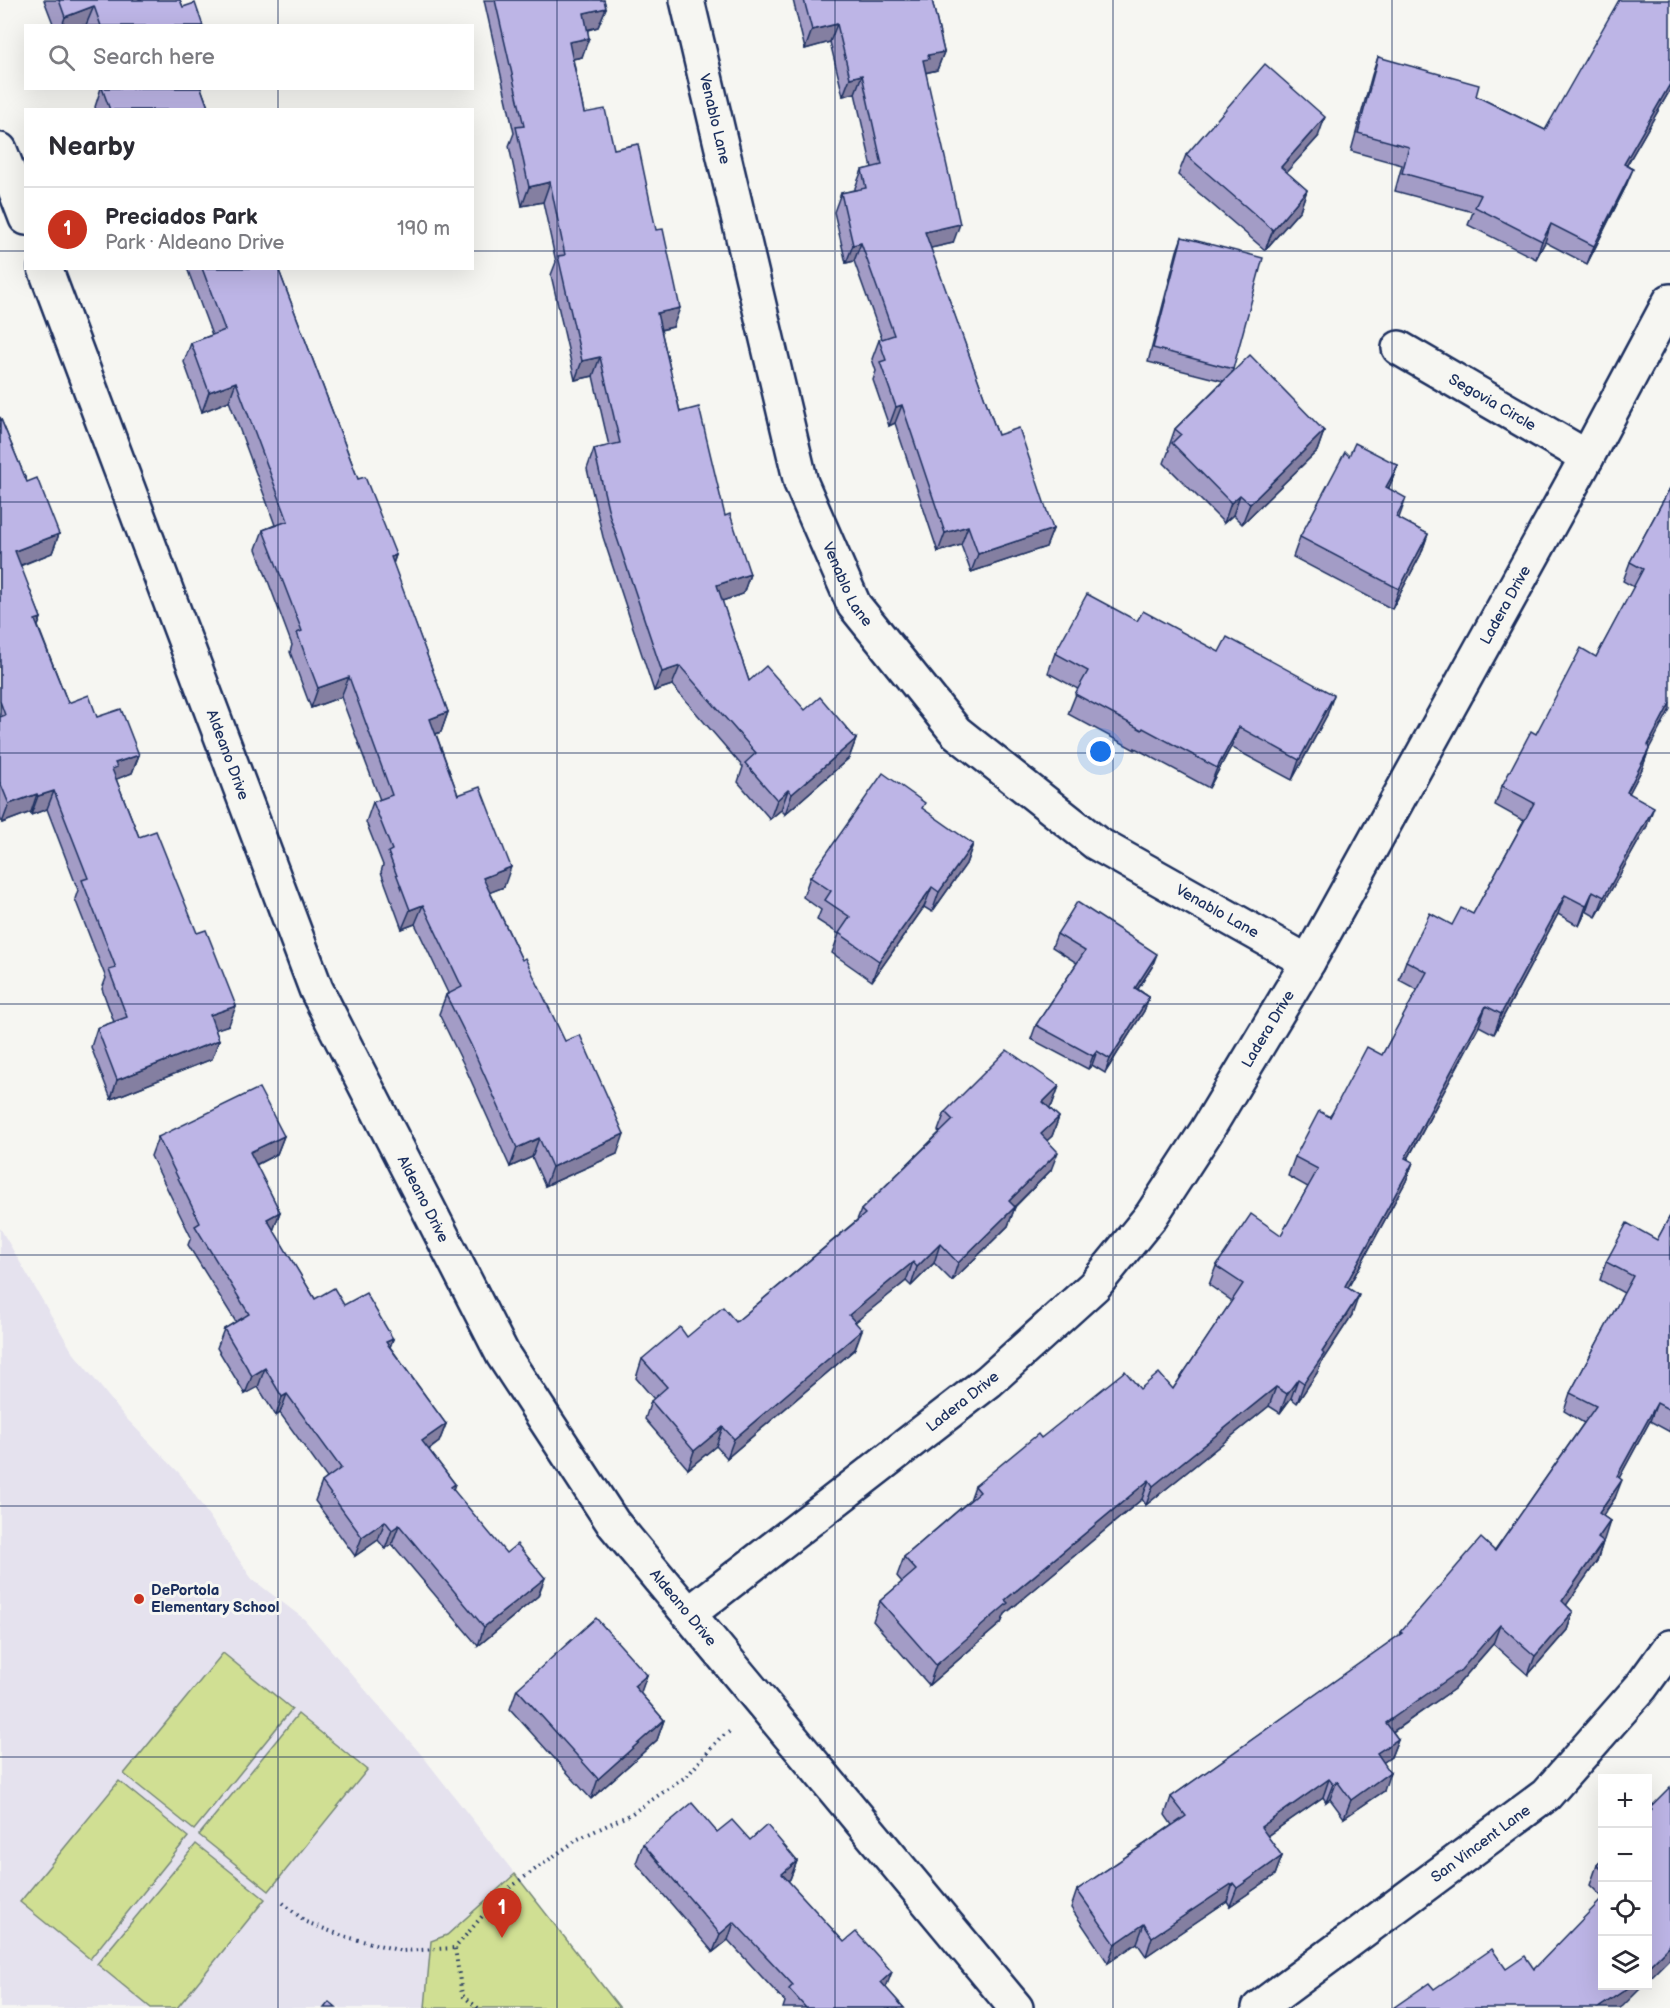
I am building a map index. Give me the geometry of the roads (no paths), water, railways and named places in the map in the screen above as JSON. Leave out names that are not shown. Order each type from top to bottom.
[{"type":"street","name":"Venablo Lane","points":[[687,0],[801,483],[854,605],[956,732],[1096,843],[1308,962]]},
{"type":"street","points":[[0,150],[24,213]]},
{"type":"street","name":"Aldeano Drive","points":[[46,270],[316,989],[503,1355],[613,1523],[1016,2008]]},
{"type":"street","name":"Ladera Drive","points":[[690,1613],[989,1382],[1094,1286],[1151,1216],[1201,1140],[1308,962],[1587,458],[1670,302]]},
{"type":"street","name":"Segovia Circle","points":[[1399,348],[1587,458]]},
{"type":"street","name":"San Vincent Lane","points":[[1258,2008],[1546,1795],[1641,1687],[1670,1647]]},
{"type":"place","name":"DePortola Elementary School","points":[[139,1599]]},
{"type":"place","name":"Preciados Park","points":[[502,1938]]}]
